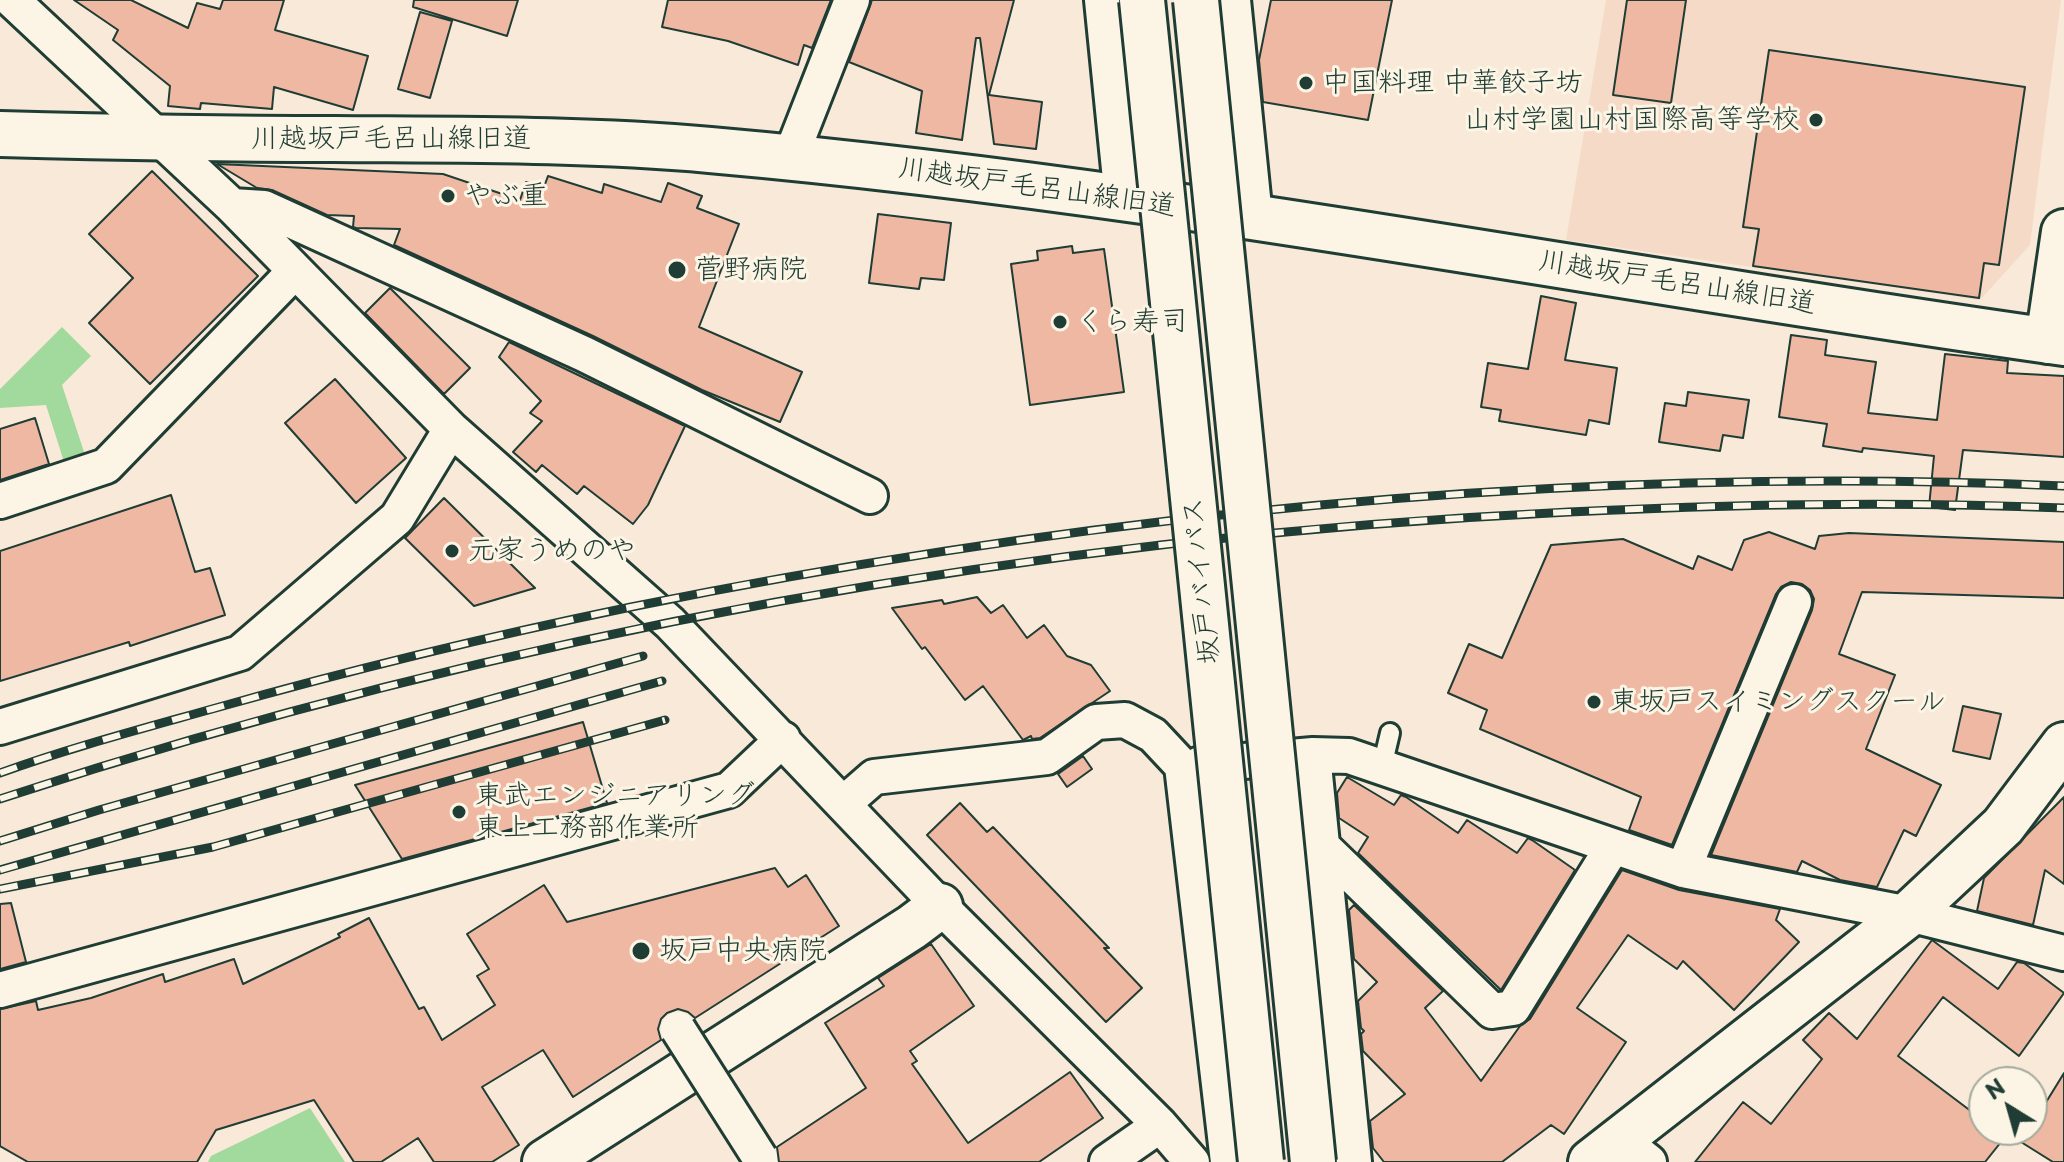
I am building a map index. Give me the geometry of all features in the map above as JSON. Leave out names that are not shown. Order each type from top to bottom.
[{"type":"main road","name":"坂戸バイパス","points":[[1142,0],[1261,1162]]},
{"type":"main road","name":"坂戸バイパス","points":[[1196,0],[1313,1162]]},
{"type":"main road","name":"川越坂戸毛呂山線旧道","points":[[0,134],[549,140],[790,158],[896,169],[1255,217],[2056,342]]},
{"type":"main road","points":[[2056,342],[2064,232]]},
{"type":"main road","points":[[1620,1154],[1909,914],[2003,826],[2064,745]]},
{"type":"main road","points":[[545,1162],[940,906]]},
{"type":"street","points":[[12,0],[232,206],[451,429],[670,623],[940,906],[1160,1125],[1192,1162]]},
{"type":"street","points":[[790,158],[852,0]]},
{"type":"street","points":[[1102,0],[1122,199]]},
{"type":"street","points":[[1233,0],[1255,217]]},
{"type":"street","points":[[232,206],[264,208],[584,354],[870,496]]},
{"type":"street","points":[[0,501],[106,466],[294,272]]},
{"type":"street","points":[[0,727],[240,653],[397,518],[451,429]]},
{"type":"street","points":[[1683,870],[1794,602]]},
{"type":"street","points":[[843,804],[874,777],[1047,757],[1096,722],[1125,720],[1153,735],[1182,766],[1228,1162]]},
{"type":"street","points":[[0,990],[729,790],[783,739]]},
{"type":"street","points":[[1313,755],[1354,1162]]},
{"type":"street","points":[[1182,766],[1313,755],[1349,756],[1683,870],[1909,914],[2064,953]]},
{"type":"street","points":[[1320,844],[1492,1011],[1513,1008],[1612,848]]},
{"type":"street","points":[[678,1029],[760,1158]]},
{"type":"street","points":[[1107,1162],[1160,1125]]},
{"type":"lane","points":[[1382,767],[1390,733]]},
{"type":"shaded area","name":"山村学園山村国際高等学校","points":[[1606,0],[2061,0],[2030,245],[1980,300],[1566,240]]},
{"type":"green space","points":[[62,327],[91,356],[62,385],[86,458],[65,465],[46,405],[0,408],[0,389]]},
{"type":"green space","points":[[310,1108],[345,1162],[208,1162],[211,1156]]},
{"type":"building","points":[[74,0],[131,0],[188,28],[197,3],[220,9],[223,0],[284,0],[275,30],[368,56],[353,110],[274,87],[272,109],[201,103],[200,109],[168,106],[170,86],[113,40],[118,30]]},
{"type":"building","points":[[414,0],[518,0],[507,36],[413,7]]},
{"type":"building","points":[[668,0],[831,0],[812,48],[804,45],[798,65],[728,41],[662,27]]},
{"type":"building","points":[[872,0],[1014,0],[989,95],[1042,102],[1036,149],[994,144],[980,38],[976,38],[962,140],[916,133],[922,91],[849,62]]},
{"type":"building","points":[[1271,0],[1392,0],[1368,120],[1263,102],[1259,60]]},
{"type":"building","points":[[1627,0],[1686,0],[1671,103],[1613,95]]},
{"type":"building","points":[[420,12],[452,21],[430,98],[398,89]]},
{"type":"building","points":[[1769,50],[2025,87],[1999,265],[1984,263],[1979,298],[1753,266],[1759,229],[1743,227]]},
{"type":"building","points":[[217,164],[443,174],[520,200],[526,182],[544,187],[548,176],[602,193],[604,184],[661,202],[668,183],[702,196],[697,208],[739,224],[699,327],[802,372],[780,422],[702,390],[593,336],[394,245],[400,229],[353,227],[354,216],[327,215],[272,190],[257,188]]},
{"type":"building","points":[[152,171],[258,276],[150,384],[89,323],[133,278],[89,234]]},
{"type":"building","points":[[878,214],[951,223],[944,280],[921,278],[919,289],[869,283]]},
{"type":"building","points":[[1072,246],[1073,253],[1104,249],[1124,392],[1030,405],[1011,264],[1038,260],[1037,251]]},
{"type":"building","points":[[390,288],[470,368],[444,394],[365,313]]},
{"type":"building","points":[[1541,296],[1576,303],[1565,360],[1617,368],[1609,424],[1589,420],[1586,435],[1499,421],[1501,410],[1481,407],[1488,363],[1528,369]]},
{"type":"building","points":[[1791,335],[1827,340],[1825,355],[1876,362],[1868,413],[1937,420],[1945,354],[2008,361],[2007,373],[2064,376],[2064,457],[1963,450],[1955,510],[1929,507],[1934,456],[1863,448],[1862,452],[1823,446],[1827,424],[1779,417]]},
{"type":"building","points":[[509,342],[685,426],[648,505],[633,524],[584,486],[577,494],[542,465],[536,472],[513,452],[542,421],[530,413],[541,401],[499,357]]},
{"type":"building","points":[[335,379],[406,458],[356,503],[285,423]]},
{"type":"building","points":[[1688,392],[1749,400],[1743,438],[1723,435],[1720,451],[1659,442],[1665,403],[1686,406]]},
{"type":"building","points":[[35,418],[49,464],[0,480],[0,429]]},
{"type":"building","points":[[171,495],[195,572],[210,568],[225,615],[130,646],[129,642],[0,681],[0,551]]},
{"type":"building","points":[[444,498],[535,588],[474,606],[405,538]]},
{"type":"building","points":[[1769,532],[1815,549],[1819,536],[1849,533],[2064,542],[2064,598],[1862,592],[1839,654],[1895,675],[1866,749],[1941,785],[1916,836],[1904,830],[1877,887],[1840,880],[1802,861],[1797,872],[1711,855],[1812,610],[1814,599],[1810,590],[1802,584],[1791,582],[1776,594],[1672,845],[1629,830],[1641,797],[1480,729],[1487,710],[1448,693],[1469,644],[1502,658],[1551,545],[1623,539],[1693,569],[1698,556],[1732,570],[1744,540]]},
{"type":"building","points":[[977,597],[991,613],[1003,605],[1027,638],[1044,625],[1067,656],[1091,665],[1110,691],[1040,738],[1032,739],[1031,736],[1023,740],[983,686],[965,700],[892,608],[942,600],[944,604]]},
{"type":"building","points":[[1963,706],[2001,714],[1990,759],[1953,751]]},
{"type":"building","name":"東武エンジニアリング 東上工務部作業所","points":[[583,722],[607,803],[402,859],[355,785]]},
{"type":"building","points":[[1083,756],[1092,769],[1067,787],[1058,774]]},
{"type":"building","points":[[1347,777],[1394,805],[1401,795],[1406,797],[1458,833],[1467,820],[1517,853],[1528,838],[1575,870],[1501,990],[1358,853],[1368,837],[1339,818],[1337,793]]},
{"type":"building","points":[[2064,797],[2064,884],[2045,870],[2033,925],[1977,911],[1984,878]]},
{"type":"building","points":[[960,803],[987,832],[993,827],[1109,948],[1104,948],[1142,988],[1106,1022],[927,835]]},
{"type":"building","points":[[775,868],[788,887],[806,875],[839,926],[695,1018],[678,1009],[667,1013],[658,1029],[661,1040],[573,1097],[543,1050],[482,1087],[519,1145],[492,1162],[434,1162],[418,1138],[381,1162],[354,1162],[314,1100],[216,1130],[197,1162],[28,1162],[0,1146],[0,1009],[36,1001],[38,1010],[91,998],[163,974],[165,982],[234,959],[243,984],[340,937],[338,934],[369,918],[419,1009],[424,1007],[442,1040],[495,1005],[477,976],[489,969],[467,934],[544,885],[567,922]]},
{"type":"building","points":[[1622,870],[1679,890],[1780,909],[1776,920],[1799,942],[1734,1010],[1683,961],[1677,969],[1628,935],[1577,1008],[1626,1042],[1564,1134],[1551,1125],[1502,1162],[1384,1162],[1373,1148],[1370,1121],[1405,1094],[1363,1051],[1361,1034],[1364,1031],[1358,1001],[1377,982],[1354,959],[1349,910],[1354,905],[1443,991],[1425,1008],[1481,1081],[1520,1026],[1530,1019]]},
{"type":"building","points":[[11,903],[26,962],[0,969],[0,904]]},
{"type":"building","points":[[1932,940],[1998,989],[2017,962],[2024,963],[2064,993],[2019,1056],[1943,997],[1898,1056],[1968,1109],[1968,1146],[1998,1146],[1985,1162],[1695,1162],[1743,1102],[1771,1124],[1822,1059],[1803,1040],[1829,1013],[1857,1039]]},
{"type":"building","points":[[931,944],[974,1006],[910,1051],[917,1061],[912,1064],[968,1143],[1070,1072],[1103,1118],[1039,1162],[779,1162],[777,1147],[866,1088],[825,1023],[884,986],[878,978]]},
{"type":"building","points":[[2064,1073],[2064,1162],[2053,1162],[2027,1146],[2048,1146],[2048,1099]]},
{"type":"railway","points":[[0,773],[212,709],[473,642],[631,607],[986,545],[1164,521],[1344,503],[1524,490],[1704,483],[1884,481],[2064,486]]},
{"type":"railway","points":[[0,799],[191,740],[384,687],[579,641],[775,602],[972,570],[1170,544],[1369,525],[1569,512],[1816,504],[2064,508]]},
{"type":"railway","points":[[0,841],[99,810],[643,656]]},
{"type":"railway","points":[[0,870],[662,681]]},
{"type":"railway","points":[[0,889],[213,847],[665,720]]},
{"type":"place","name":"中国料理 中華餃子坊","points":[[1306,83]]},
{"type":"place","name":"山村学園山村国際高等学校","points":[[1816,120]]},
{"type":"place","name":"やぶ重","points":[[448,196]]},
{"type":"place","name":"菅野病院","points":[[677,270]]},
{"type":"place","name":"くら寿司","points":[[1060,322]]},
{"type":"place","name":"元家うめのや","points":[[452,551]]},
{"type":"place","name":"東坂戸スイミングスクール","points":[[1594,702]]},
{"type":"place","name":"東武エンジニアリング 東上工務部作業所","points":[[459,812]]},
{"type":"place","name":"坂戸中央病院","points":[[641,951]]}]
